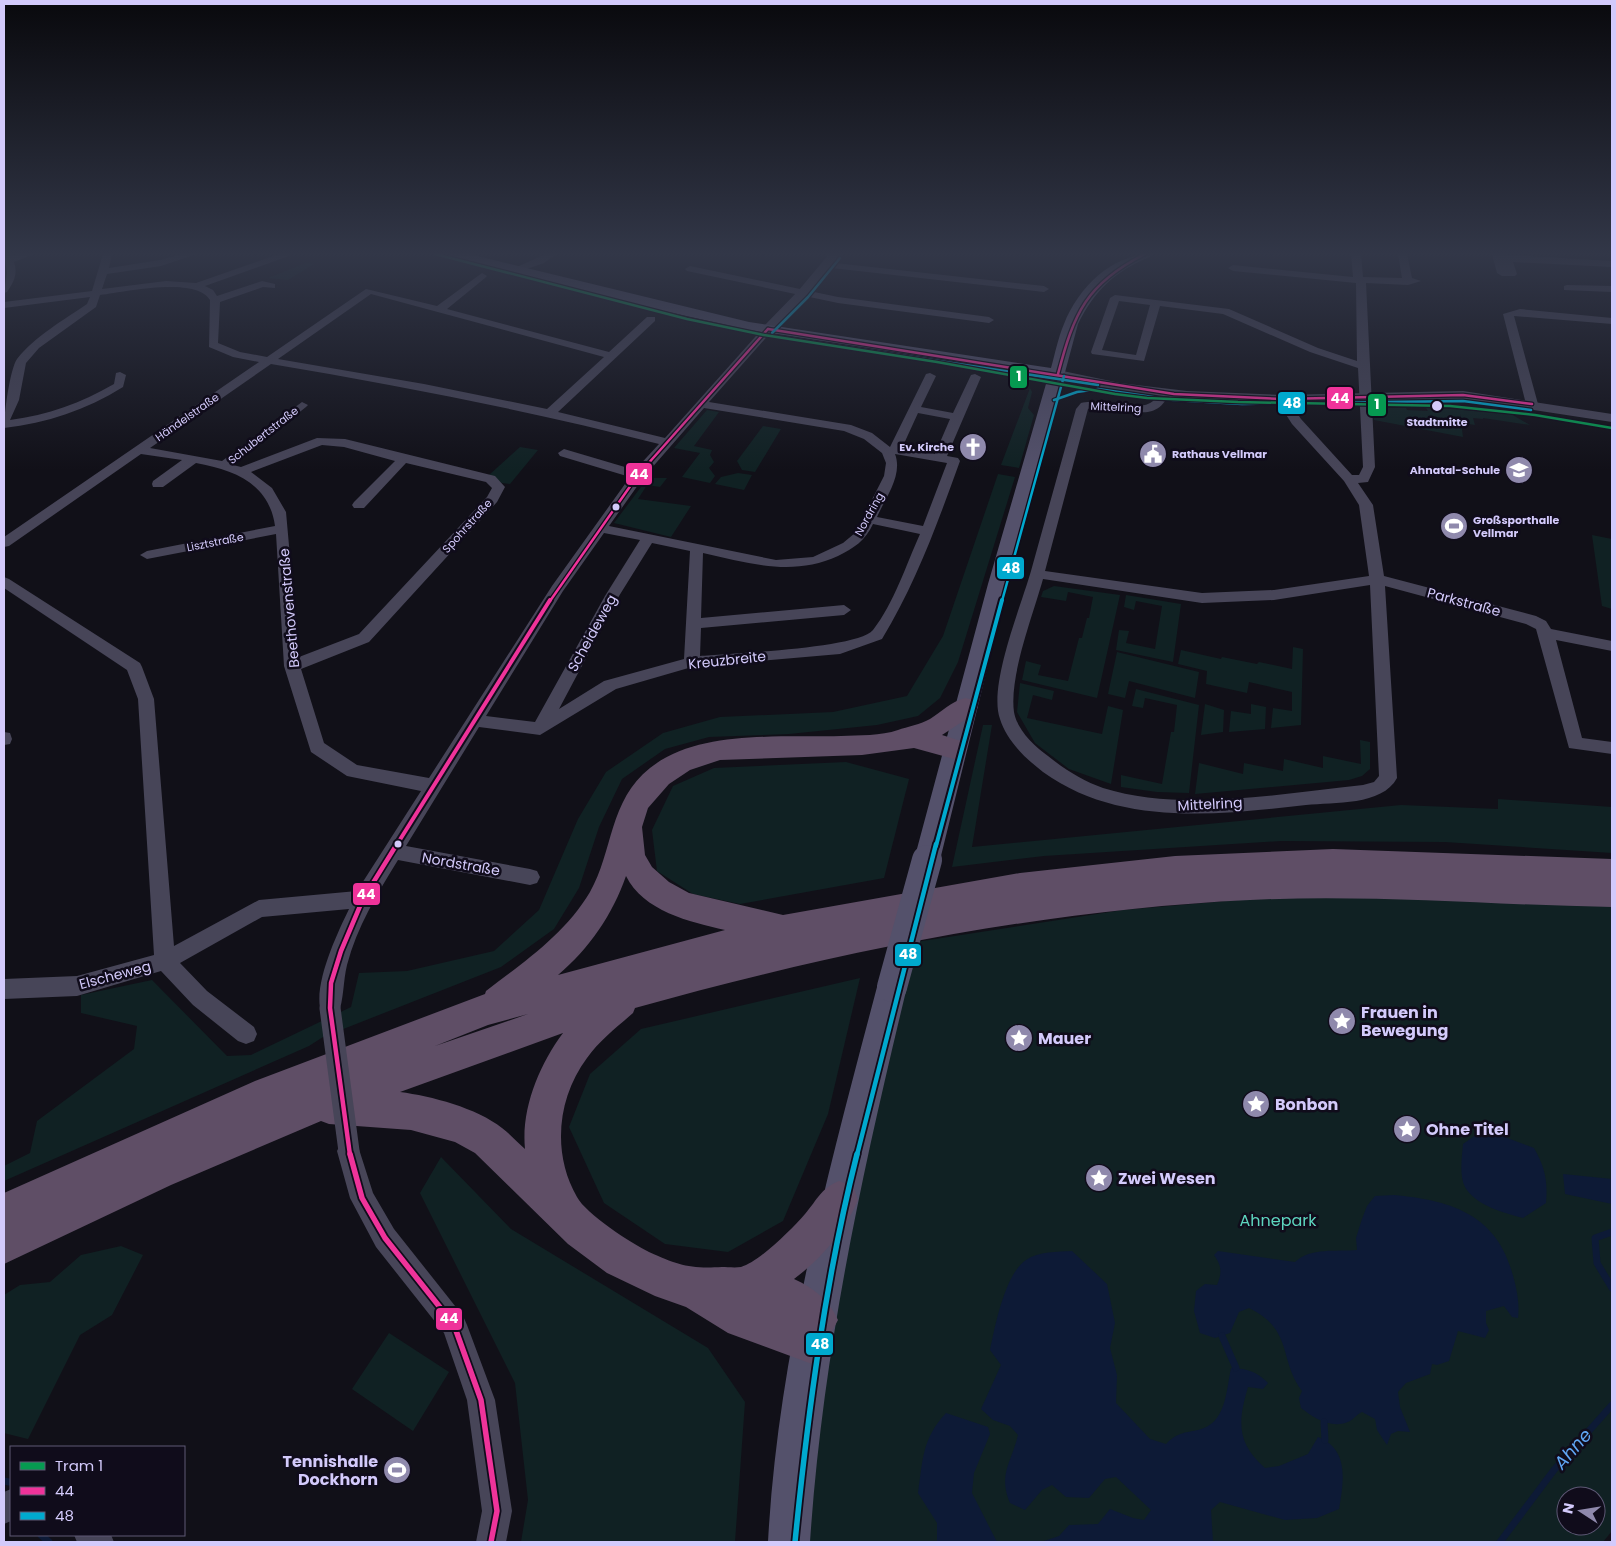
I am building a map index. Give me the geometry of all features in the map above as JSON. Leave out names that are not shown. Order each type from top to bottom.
[{"type":"highway","points":[[875,743],[937,727],[965,707]]},
{"type":"highway","points":[[488,1009],[553,959],[586,924],[604,896],[636,803],[650,784],[669,769],[693,757],[733,749],[875,743],[952,756]]},
{"type":"highway","points":[[628,824],[628,845],[635,866],[641,876],[660,894],[686,908],[787,928]]},
{"type":"highway","points":[[4,1213],[72,1180],[256,1099],[488,1009],[787,928],[936,901],[1088,877],[1175,869],[1333,861],[1612,872]]},
{"type":"highway","points":[[4,1244],[158,1172],[312,1106],[630,994],[721,969],[872,935],[1052,905],[1139,895],[1250,887],[1356,885],[1612,894]]},
{"type":"highway","points":[[566,1213],[557,1198],[545,1164],[543,1129],[550,1094],[556,1077],[574,1048],[630,994]]},
{"type":"highway","points":[[312,1106],[409,1110],[454,1122],[488,1140],[600,1245],[621,1260],[669,1282],[694,1289],[743,1318],[815,1331]]},
{"type":"highway","points":[[744,1287],[780,1267],[796,1254],[817,1231],[838,1200]]},
{"type":"highway","points":[[694,1289],[759,1287],[788,1295],[799,1302],[815,1331]]},
{"type":"main road","points":[[755,326],[1014,367],[1045,362],[1059,370]]},
{"type":"main road","points":[[789,1542],[796,1456],[838,1200],[965,707],[1073,326]]},
{"type":"main road","points":[[1014,367],[1033,377],[1059,370]]},
{"type":"street","points":[[63,326],[35,346],[21,362],[13,400],[4,422],[44,419],[97,399],[120,385],[120,375]]},
{"type":"street","points":[[214,326],[214,345],[238,355],[369,376],[550,413],[668,442]]},
{"type":"street","name":"Händelstraße","points":[[4,543],[319,326]]},
{"type":"street","points":[[500,326],[612,356]]},
{"type":"street","points":[[550,413],[643,326]]},
{"type":"street","points":[[491,1542],[497,1511],[481,1400],[454,1325],[385,1238],[362,1198],[349,1151],[330,1008],[331,983],[338,959],[363,899],[557,589],[638,475],[771,326]]},
{"type":"street","points":[[784,326],[792,333]]},
{"type":"street","points":[[1105,326],[1096,352],[1140,359],[1149,326]]},
{"type":"street","points":[[1260,326],[1314,350],[1363,366]]},
{"type":"street","points":[[1349,479],[1363,479],[1368,472],[1363,326]]},
{"type":"street","points":[[1511,326],[1532,404]]},
{"type":"street","points":[[1059,370],[1076,386],[1097,381]]},
{"type":"street","points":[[1059,370],[1097,381],[1162,392],[1282,399],[1364,401],[1463,395],[1532,404],[1612,418]]},
{"type":"street","points":[[892,451],[930,376]]},
{"type":"street","points":[[702,404],[847,428],[868,436],[892,451],[939,458],[975,377]]},
{"type":"street","name":"Mittelring","points":[[1162,392],[1162,401],[1158,406],[1148,408],[1093,404],[1085,405],[1082,409],[1057,494],[1007,686],[1006,714],[1025,749],[1066,779],[1107,796],[1161,806],[1192,806],[1363,792],[1380,787],[1388,778],[1377,579],[1366,505],[1349,479],[1296,421],[1282,399]]},
{"type":"street","name":"Schubertstraße","points":[[224,466],[302,405]]},
{"type":"street","points":[[914,409],[957,417]]},
{"type":"street","name":"Spohrstraße","points":[[243,471],[321,442],[345,443],[403,459],[490,479],[499,487],[492,499],[364,638],[292,666]]},
{"type":"street","name":"Beethovenstraße","points":[[140,450],[243,471],[266,488],[278,507],[282,529],[292,666],[317,747],[353,771],[432,786]]},
{"type":"street","name":"Nordring","points":[[600,528],[776,564],[816,561],[848,546],[860,535],[890,476],[892,451]]},
{"type":"street","points":[[564,454],[638,475]]},
{"type":"street","name":"Kreuzbreite","points":[[540,729],[610,685],[692,662],[840,649],[877,635],[900,595],[928,531],[954,461],[939,458]]},
{"type":"street","points":[[359,504],[403,459]]},
{"type":"street","points":[[158,484],[191,460]]},
{"type":"street","points":[[869,519],[928,531]]},
{"type":"street","name":"Lisztstraße","points":[[147,555],[282,529]]},
{"type":"street","name":"Scheideweg","points":[[540,729],[612,596],[648,538]]},
{"type":"street","points":[[692,662],[695,555],[698,548]]},
{"type":"street","points":[[1037,574],[1202,598],[1274,595],[1377,579]]},
{"type":"street","name":"Parkstraße","points":[[1377,579],[1531,620],[1541,625],[1546,633],[1612,646]]},
{"type":"street","points":[[5,585],[134,667],[146,699],[165,961],[200,998],[246,1034]]},
{"type":"street","points":[[693,624],[844,610]]},
{"type":"street","points":[[1546,633],[1575,743],[1612,748]]},
{"type":"street","points":[[474,720],[540,729]]},
{"type":"street","name":"Nordstraße","points":[[392,851],[530,877]]},
{"type":"street","name":"Elscheweg","points":[[4,989],[77,986],[165,961],[258,908],[363,899]]},
{"type":"green space","points":[[1030,388],[1032,392],[1028,408],[1034,415],[1019,468],[1001,465]]},
{"type":"green space","points":[[1374,408],[1406,408],[1407,410],[1428,411],[1426,408],[1438,408],[1511,414],[1530,425],[1473,418],[1475,425],[1463,423],[1460,414],[1463,437],[1374,420]]},
{"type":"green space","points":[[707,410],[719,412],[694,446],[712,450],[710,455],[714,462],[709,468],[715,476],[710,483],[682,477],[700,453],[674,448]]},
{"type":"green space","points":[[763,426],[781,429],[755,472],[742,470],[737,461]]},
{"type":"green space","points":[[520,447],[538,450],[510,484],[502,483],[489,475]]},
{"type":"green space","points":[[738,473],[752,475],[744,490],[715,484],[721,477]]},
{"type":"green space","points":[[998,474],[1015,477],[958,662],[940,698],[918,716],[877,725],[789,734],[709,737],[665,749],[622,779],[599,827],[579,888],[554,929],[501,967],[323,1037],[309,1046],[4,1181],[4,1166],[30,1153],[37,1121],[134,1049],[137,1026],[81,1013],[81,995],[152,980],[227,1056],[251,1055],[351,1007],[359,973],[407,971],[494,951],[539,910],[578,819],[606,772],[663,733],[720,717],[833,712],[907,696],[943,636]]},
{"type":"green space","points":[[667,478],[660,487],[647,485],[638,499],[691,506],[671,537],[614,523],[647,479]]},
{"type":"green space","points":[[1592,535],[1612,539],[1612,609],[1602,606]]},
{"type":"green space","points":[[1054,586],[1120,595],[1097,698],[1022,680],[1026,661],[1041,665],[1038,675],[1068,681],[1079,638],[1082,638],[1087,618],[1089,618],[1093,597],[1068,592],[1066,601],[1041,597],[1043,591]]},
{"type":"green space","points":[[1126,595],[1181,604],[1173,662],[1116,650],[1119,630],[1129,631],[1126,643],[1155,649],[1162,606],[1136,601],[1134,610],[1124,607]]},
{"type":"green space","points":[[1293,647],[1303,649],[1301,725],[1271,728],[1273,708],[1292,711],[1292,692],[1249,682],[1247,693],[1206,684],[1207,671],[1178,664],[1181,650],[1221,659],[1222,657],[1257,664],[1259,662],[1292,669]]},
{"type":"green space","points":[[1117,652],[1199,672],[1195,698],[1129,681],[1125,698],[1108,694]]},
{"type":"green space","points":[[1020,683],[1054,691],[1052,700],[1033,695],[1027,718],[1102,734],[1108,706],[1123,710],[1111,784],[1069,769],[1035,743],[1017,712]]},
{"type":"green space","points":[[1136,689],[1199,705],[1189,793],[1157,792],[1121,787],[1121,775],[1162,784],[1171,732],[1174,732],[1177,705],[1145,698],[1143,708],[1132,706]]},
{"type":"green space","points":[[1205,704],[1224,710],[1223,732],[1201,735]]},
{"type":"green space","points":[[1251,704],[1266,707],[1265,729],[1229,732],[1231,711],[1251,714]]},
{"type":"green space","points":[[983,725],[992,725],[972,847],[1401,805],[1498,809],[1498,799],[1612,807],[1612,853],[1445,842],[1281,841],[1044,856],[952,867]]},
{"type":"green space","points":[[1360,740],[1370,742],[1370,769],[1362,776],[1349,780],[1195,794],[1199,763],[1243,774],[1244,763],[1283,771],[1284,759],[1323,768],[1323,756],[1361,764]]},
{"type":"green space","points":[[846,762],[909,779],[884,878],[740,904],[693,894],[657,871],[652,830],[673,786],[714,768]]},
{"type":"green space","name":"Ahnepark","points":[[1273,897],[1457,897],[1612,904],[1612,1531],[1603,1542],[789,1542],[790,1513],[903,944],[1123,910]]},
{"type":"green space","points":[[860,978],[828,1114],[783,1221],[728,1252],[665,1244],[604,1203],[569,1127],[590,1074],[641,1029]]},
{"type":"green space","points":[[441,1157],[511,1229],[708,1348],[745,1402],[735,1542],[521,1542],[528,1500],[515,1383],[420,1193]]},
{"type":"green space","points":[[121,1246],[143,1255],[112,1315],[80,1335],[28,1439],[4,1433],[4,1295],[20,1285],[50,1282],[81,1255]]},
{"type":"green space","points":[[389,1333],[449,1372],[413,1431],[352,1389]]},
{"type":"water","points":[[1480,1132],[1494,1133],[1534,1148],[1545,1175],[1547,1188],[1546,1203],[1523,1218],[1491,1207],[1476,1199],[1470,1193],[1465,1187],[1462,1177],[1463,1144]]},
{"type":"water","points":[[1563,1174],[1612,1179],[1612,1204],[1565,1194]]},
{"type":"water","points":[[1375,1196],[1414,1197],[1450,1206],[1481,1222],[1503,1250],[1511,1269],[1518,1300],[1518,1318],[1512,1317],[1504,1306],[1486,1311],[1486,1323],[1489,1330],[1485,1338],[1458,1331],[1449,1361],[1437,1365],[1432,1364],[1430,1374],[1406,1383],[1398,1392],[1400,1407],[1410,1432],[1398,1431],[1391,1434],[1387,1445],[1377,1430],[1375,1419],[1362,1412],[1350,1421],[1337,1424],[1317,1419],[1301,1408],[1299,1398],[1302,1391],[1290,1368],[1279,1335],[1263,1317],[1249,1308],[1239,1312],[1230,1333],[1215,1338],[1200,1333],[1194,1311],[1196,1291],[1205,1284],[1217,1285],[1220,1270],[1219,1263],[1214,1255],[1218,1251],[1295,1262],[1301,1257],[1316,1252],[1357,1250],[1356,1238],[1367,1206]]},
{"type":"water","points":[[1072,1251],[1107,1284],[1115,1323],[1110,1348],[1117,1375],[1116,1403],[1150,1439],[1166,1444],[1180,1434],[1207,1427],[1214,1421],[1223,1406],[1231,1368],[1251,1371],[1268,1383],[1263,1389],[1248,1387],[1241,1421],[1244,1440],[1249,1450],[1265,1468],[1279,1466],[1308,1454],[1318,1437],[1328,1442],[1335,1449],[1342,1467],[1343,1477],[1339,1509],[1317,1518],[1285,1520],[1220,1502],[1211,1510],[1213,1542],[1041,1542],[1059,1536],[1069,1525],[1098,1524],[1110,1509],[1144,1520],[1151,1510],[1116,1477],[1105,1479],[1089,1498],[1066,1497],[1052,1485],[1042,1490],[1025,1510],[1010,1503],[1005,1476],[1018,1435],[1010,1426],[993,1420],[981,1409],[1001,1365],[990,1350],[1002,1301],[1012,1277],[1019,1267],[1031,1257],[1048,1252]]},
{"type":"water","points":[[946,1413],[988,1427],[990,1434],[974,1473],[972,1493],[997,1542],[937,1542],[937,1523],[918,1493],[928,1441],[932,1432]]},
{"type":"waterway","name":"Ahne","points":[[1612,1232],[1595,1238],[1597,1263],[1612,1288]]},
{"type":"waterway","points":[[1222,1336],[1236,1368]]},
{"type":"waterway","name":"Ahne","points":[[1500,1542],[1554,1470],[1612,1405]]},
{"type":"waterway","points":[[1324,1422],[1325,1440]]},
{"type":"waterway","points":[[4,1481],[9,1482]]},
{"type":"waterway","points":[[42,1536],[49,1542]]},
{"type":"tram line","name":"1","points":[[721,326],[764,335],[1147,398],[1238,402],[1450,406],[1535,415],[1612,428]]},
{"type":"transit line","name":"48","points":[[772,333],[779,326]]},
{"type":"transit line","name":"44","points":[[1058,374],[1073,326]]},
{"type":"transit line","name":"44","points":[[768,329],[1174,394],[1282,399],[1463,395],[1532,404]]},
{"type":"transit line","name":"44","points":[[491,1542],[497,1511],[481,1400],[454,1325],[385,1238],[362,1198],[349,1151],[330,1008],[331,983],[341,951],[363,899],[557,589],[638,475],[768,329]]},
{"type":"transit line","name":"48","points":[[767,335],[1098,385]]},
{"type":"transit line","name":"48","points":[[795,1542],[809,1404],[845,1201],[960,751],[1064,376]]},
{"type":"transit line","name":"48","points":[[1054,400],[1077,392],[1098,389],[1173,400],[1242,404],[1463,401],[1531,410]]},
{"type":"place","name":"Stadtmitte","points":[[1437,406]]},
{"type":"place","name":"Ev. Kirche","points":[[973,447]]},
{"type":"place","name":"Rathaus Vellmar","points":[[1153,454]]},
{"type":"place","name":"Ahnatal-Schule","points":[[1519,470]]},
{"type":"place","name":"Großsporthalle Vellmar","points":[[1454,526]]},
{"type":"place","name":"Frauen in Bewegung","points":[[1342,1021]]},
{"type":"place","name":"Mauer","points":[[1019,1038]]},
{"type":"place","name":"Bonbon","points":[[1256,1104]]},
{"type":"place","name":"Ohne Titel","points":[[1407,1129]]},
{"type":"place","name":"Zwei Wesen","points":[[1099,1178]]},
{"type":"place","name":"Tennishalle Dockhorn","points":[[397,1470]]}]
